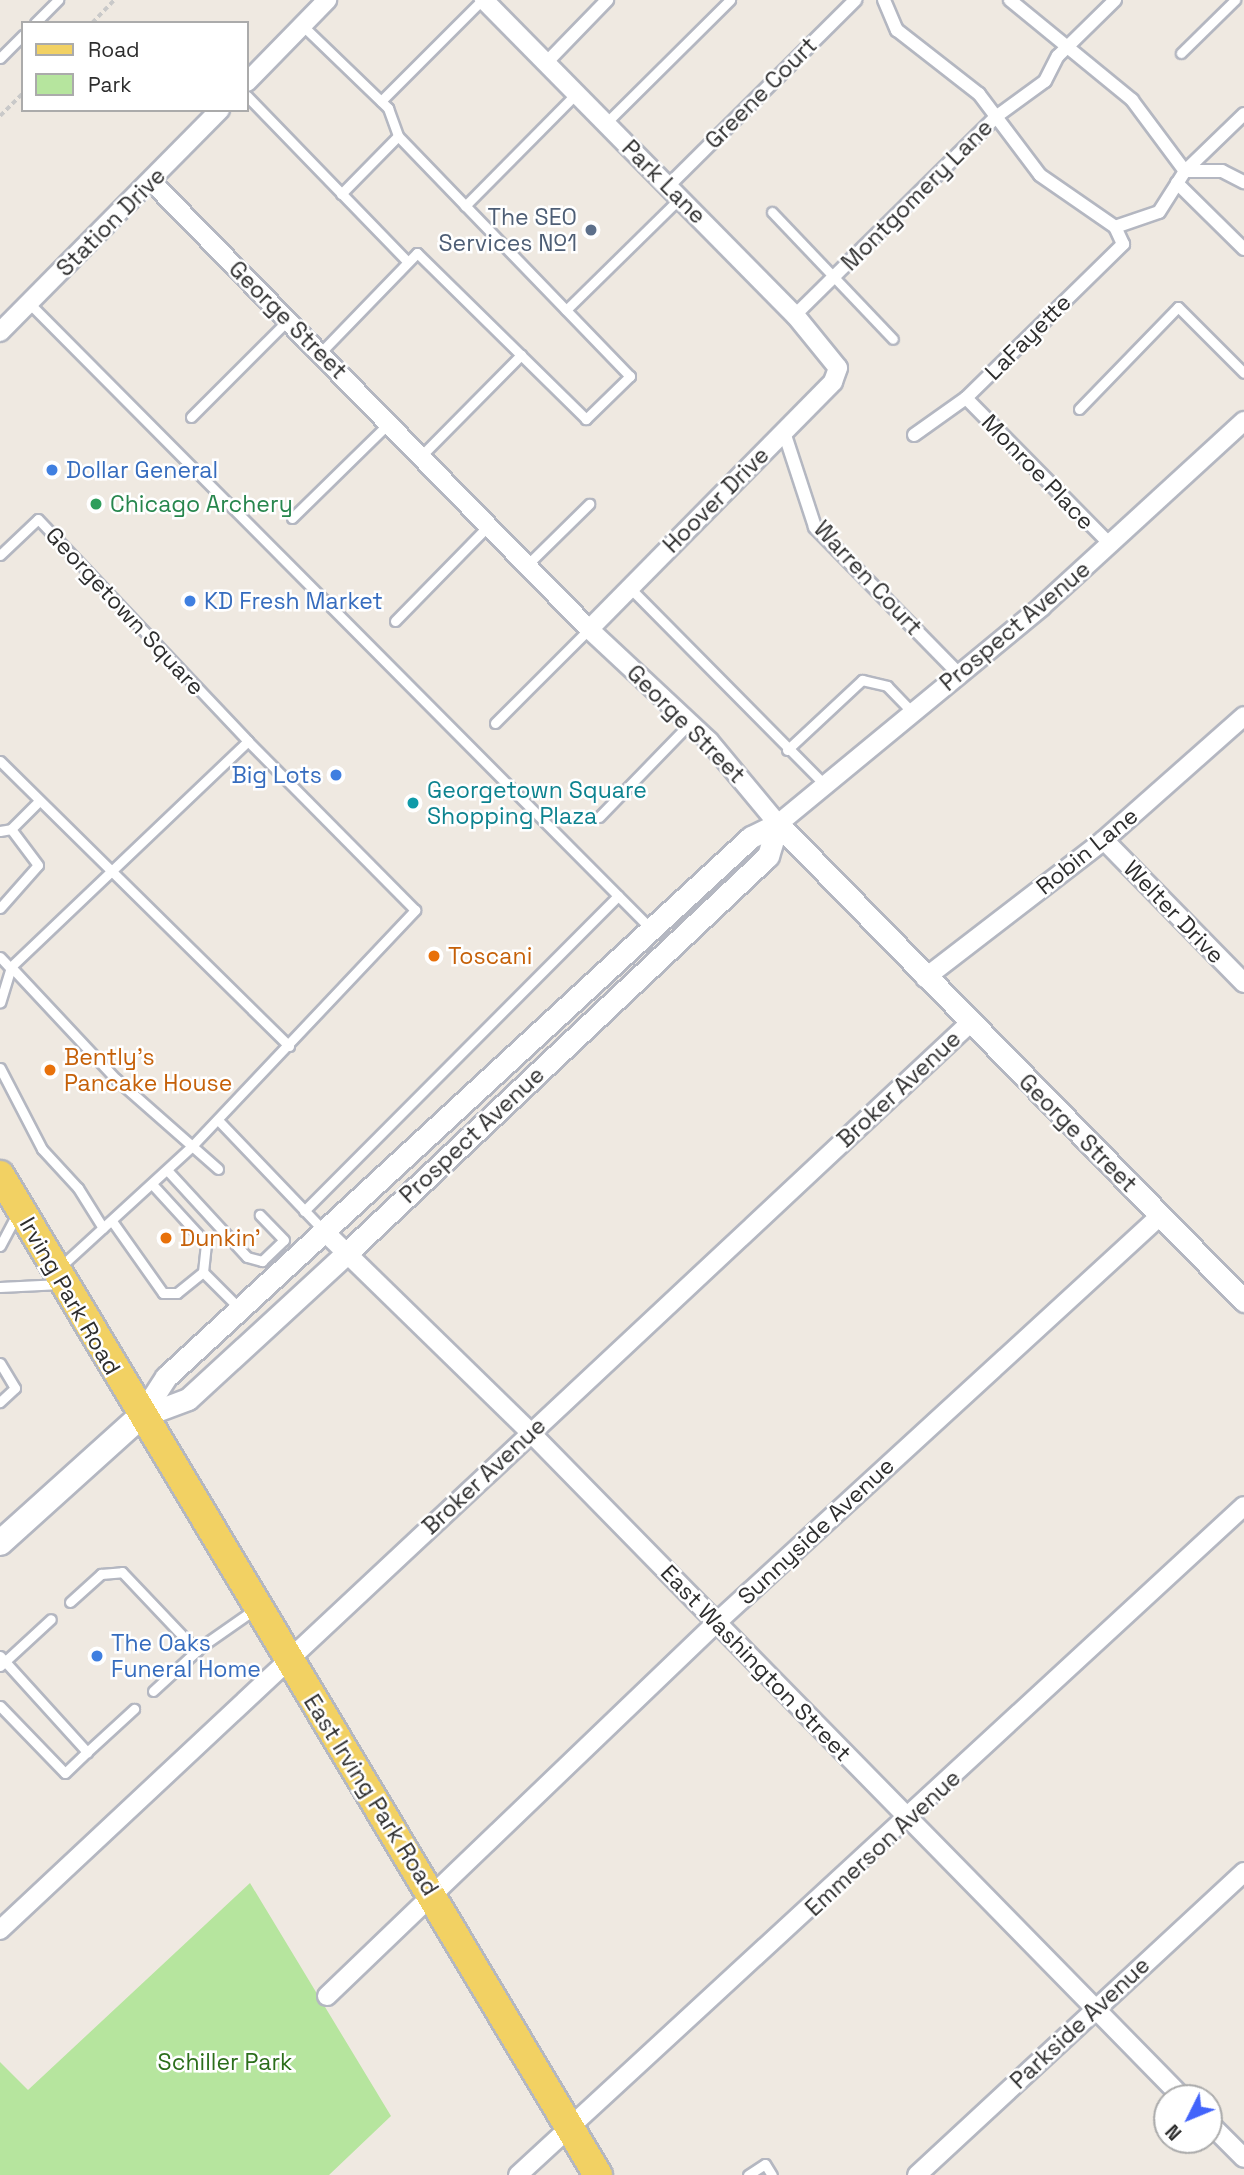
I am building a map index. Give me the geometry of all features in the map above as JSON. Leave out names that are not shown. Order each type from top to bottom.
[{"type":"main road","name":"Irving Park Road","points":[[0,1175],[140,1418]]},
{"type":"main road","name":"Prospect Avenue","points":[[0,1543],[140,1418]]},
{"type":"main road","name":"East Irving Park Road","points":[[140,1418],[434,1897],[598,2175]]},
{"type":"street","points":[[248,81],[327,0]]},
{"type":"street","name":"Park Lane","points":[[483,0],[795,315],[838,368]]},
{"type":"street","points":[[546,63],[607,0]]},
{"type":"street","name":"Greene Court","points":[[674,192],[855,0]]},
{"type":"street","points":[[882,0],[897,30],[979,94],[1040,174],[1115,227],[1159,212],[1185,171],[1244,114]]},
{"type":"street","points":[[1010,0],[1132,100],[1185,171]]},
{"type":"street","name":"Montgomery Lane","points":[[795,315],[997,116],[1045,81],[1069,47],[1115,0]]},
{"type":"street","name":"Station Drive","points":[[0,332],[152,182],[218,112]]},
{"type":"street","points":[[1185,171],[1222,171],[1244,182]]},
{"type":"street","name":"George Street","points":[[152,182],[490,524],[589,629],[688,725],[778,824],[969,1024],[1244,1301]]},
{"type":"street","points":[[1177,183],[1244,249]]},
{"type":"street","name":"LaFayette","points":[[914,435],[966,398],[1123,244],[1115,227]]},
{"type":"street","name":"Hoover Drive","points":[[589,629],[834,382],[838,368]]},
{"type":"street","name":"Monroe Place","points":[[966,398],[1111,545]]},
{"type":"street","name":"Prospect Avenue","points":[[140,1418],[166,1377],[242,1311],[751,838],[778,824],[959,674],[1111,545],[1244,421]]},
{"type":"street","name":"Warren Court","points":[[784,432],[815,527],[959,674]]},
{"type":"street","name":"Robin Lane","points":[[925,978],[1104,840],[1244,716]]},
{"type":"street","name":"Prospect Avenue","points":[[140,1418],[188,1399],[350,1250],[768,856],[778,824]]},
{"type":"street","name":"Welter Drive","points":[[1104,840],[1244,983]]},
{"type":"street","name":"Broker Avenue","points":[[0,1930],[969,1024]]},
{"type":"street","name":"Sunnyside Avenue","points":[[327,1996],[434,1897],[716,1623],[1160,1216]]},
{"type":"street","name":"East Washington Street","points":[[326,1233],[350,1250],[910,1819],[1094,2011],[1169,2084]]},
{"type":"street","name":"Emmerson Avenue","points":[[517,2175],[910,1819],[1244,1506]]},
{"type":"street","name":"Parkside Avenue","points":[[917,2175],[1244,1872]]},
{"type":"street","points":[[1223,2137],[1244,2158]]},
{"type":"lane","points":[[37,21],[58,0]]},
{"type":"lane","points":[[381,101],[483,0]]},
{"type":"lane","points":[[606,123],[730,0]]},
{"type":"lane","points":[[1181,53],[1235,0]]},
{"type":"lane","points":[[302,25],[381,101],[398,136],[630,376],[586,419],[417,253],[320,353]]},
{"type":"lane","points":[[0,58],[21,37]]},
{"type":"lane","points":[[465,206],[576,94]]},
{"type":"lane","points":[[248,97],[408,262]]},
{"type":"lane","points":[[341,194],[398,136]]},
{"type":"lane","points":[[566,310],[674,192]]},
{"type":"lane","points":[[772,212],[893,339]]},
{"type":"lane","points":[[29,303],[652,930]]},
{"type":"lane","points":[[1079,409],[1178,307],[1244,373]]},
{"type":"lane","points":[[191,417],[288,320]]},
{"type":"lane","points":[[422,455],[521,355]]},
{"type":"lane","points":[[292,518],[390,422]]},
{"type":"lane","points":[[528,564],[589,505]]},
{"type":"lane","name":"Georgetown Square","points":[[0,555],[38,519],[248,741],[415,910],[218,1120],[103,1228],[59,1278]]},
{"type":"lane","points":[[395,621],[490,524]]},
{"type":"lane","points":[[630,588],[787,750],[824,784]]},
{"type":"lane","points":[[495,723],[589,629]]},
{"type":"lane","points":[[787,750],[862,680],[887,686],[912,712]]},
{"type":"lane","points":[[599,817],[688,725]]},
{"type":"lane","points":[[0,1002],[8,975],[248,741]]},
{"type":"lane","points":[[1,764],[110,874],[289,1046]]},
{"type":"lane","points":[[0,831],[11,829],[38,801]]},
{"type":"lane","points":[[0,908],[38,865],[11,829]]},
{"type":"lane","points":[[304,1211],[618,895]]},
{"type":"lane","points":[[0,957],[8,975],[116,1079],[218,1169]]},
{"type":"lane","points":[[0,1068],[42,1149],[78,1188],[103,1228]]},
{"type":"lane","points":[[218,1120],[326,1233]]},
{"type":"lane","points":[[167,1170],[247,1257],[262,1261],[284,1240],[260,1215]]},
{"type":"lane","points":[[111,1221],[163,1293],[177,1293],[203,1272],[206,1243],[152,1184]]},
{"type":"lane","points":[[0,1246],[20,1209]]},
{"type":"lane","points":[[203,1272],[242,1311]]},
{"type":"lane","points":[[0,1287],[59,1278]]},
{"type":"lane","points":[[0,1363],[15,1388],[0,1402]]},
{"type":"lane","points":[[70,1602],[101,1574],[122,1572],[197,1651]]},
{"type":"lane","points":[[153,1691],[197,1651],[256,1609]]},
{"type":"lane","points":[[51,1619],[2,1661],[87,1752]]},
{"type":"lane","points":[[0,1706],[65,1773],[134,1709]]},
{"type":"lane","points":[[748,2175],[765,2164],[772,2175]]},
{"type":"path","points":[[94,21],[114,0]]},
{"type":"path","points":[[0,116],[21,95]]},
{"type":"green space","name":"Schiller Park","points":[[250,1883],[391,2116],[329,2175],[0,2175],[0,2062],[28,2090]]},
{"type":"place","name":"The SEO Services №1","points":[[591,230]]},
{"type":"place","name":"Dollar General","points":[[52,470]]},
{"type":"place","name":"Chicago Archery","points":[[96,504]]},
{"type":"place","name":"KD Fresh Market","points":[[190,601]]},
{"type":"place","name":"Big Lots","points":[[336,775]]},
{"type":"place","name":"Georgetown Square Shopping Plaza","points":[[413,803]]},
{"type":"place","name":"Toscani","points":[[434,956]]},
{"type":"place","name":"Bently's Pancake House","points":[[50,1070]]},
{"type":"place","name":"Dunkin'","points":[[166,1238]]},
{"type":"place","name":"The Oaks Funeral Home","points":[[97,1656]]}]
